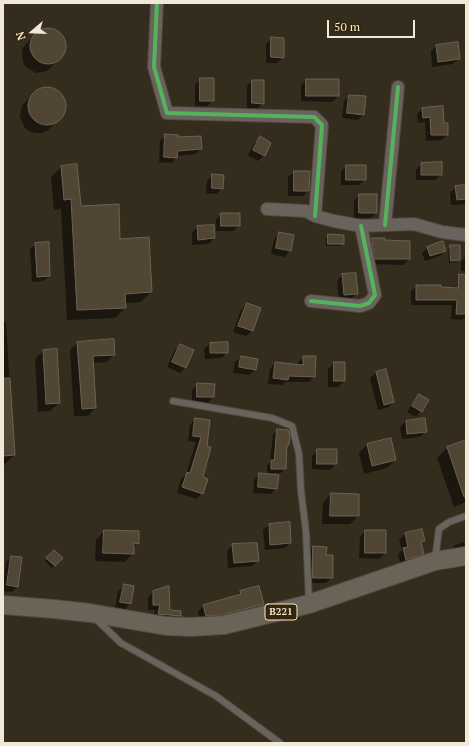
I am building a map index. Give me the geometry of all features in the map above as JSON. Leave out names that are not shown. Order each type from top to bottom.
[{"type":"main road","name":"B221","points":[[3,605],[90,613],[166,626],[191,627],[224,625],[309,604],[435,562],[466,556]]},
{"type":"street","points":[[157,3],[154,67],[167,113],[314,117],[322,125],[315,216]]},
{"type":"street","points":[[385,225],[398,87]]},
{"type":"street","points":[[267,209],[306,211],[315,216],[361,226],[414,224],[442,232],[466,235]]},
{"type":"street","points":[[311,301],[360,306],[369,303],[374,295],[361,226]]},
{"type":"lane","points":[[173,401],[272,418],[292,426],[300,454],[301,491],[306,532],[309,604]]},
{"type":"lane","points":[[435,562],[439,529],[449,522],[466,516]]},
{"type":"lane","points":[[90,613],[120,643],[216,696],[280,743]]},
{"type":"building","points":[[52,28],[61,33],[65,39],[65,53],[61,59],[52,64],[44,64],[35,59],[31,53],[30,42],[35,33],[41,29]]},
{"type":"building","points":[[271,37],[284,38],[284,58],[271,57]]},
{"type":"building","points":[[458,42],[460,59],[438,62],[436,45]]},
{"type":"building","points":[[200,78],[214,78],[214,101],[200,101]]},
{"type":"building","points":[[306,79],[339,79],[339,96],[306,96]]},
{"type":"building","points":[[252,80],[264,80],[264,104],[252,103]]},
{"type":"building","points":[[43,87],[51,87],[61,92],[65,99],[65,113],[61,120],[51,125],[43,125],[33,120],[31,117],[28,110],[28,102],[33,92],[36,90]]},
{"type":"building","points":[[349,95],[366,96],[364,115],[347,113]]},
{"type":"building","points":[[443,106],[444,123],[448,123],[448,135],[431,135],[430,117],[423,118],[422,108]]},
{"type":"building","points":[[165,134],[179,135],[178,137],[201,136],[202,149],[178,151],[177,158],[164,157]]},
{"type":"building","points":[[260,136],[271,143],[265,156],[253,150]]},
{"type":"building","points":[[442,162],[442,175],[421,175],[421,163]]},
{"type":"building","points":[[77,164],[81,206],[119,204],[120,239],[149,237],[152,292],[125,294],[126,308],[77,310],[71,199],[64,200],[61,166]]},
{"type":"building","points":[[346,165],[366,165],[366,180],[346,180]]},
{"type":"building","points":[[294,171],[310,171],[309,191],[294,191]]},
{"type":"building","points":[[212,174],[224,175],[223,189],[212,188]]},
{"type":"building","points":[[466,185],[466,199],[457,200],[455,186]]},
{"type":"building","points":[[359,194],[377,194],[377,213],[359,213]]},
{"type":"building","points":[[221,213],[240,213],[240,226],[221,226]]},
{"type":"building","points":[[214,225],[215,238],[198,240],[197,226]]},
{"type":"building","points":[[279,232],[294,235],[291,251],[276,248]]},
{"type":"building","points":[[328,234],[344,235],[344,244],[328,244]]},
{"type":"building","points":[[372,238],[410,241],[410,259],[375,259]]},
{"type":"building","points":[[443,241],[446,251],[430,256],[427,247]]},
{"type":"building","points":[[49,242],[50,276],[37,277],[35,243]]},
{"type":"building","points":[[450,245],[460,245],[460,260],[451,261]]},
{"type":"building","points":[[356,273],[358,294],[344,295],[342,274]]},
{"type":"building","points":[[459,274],[466,275],[466,314],[456,314],[457,300],[416,300],[416,285],[441,285],[441,287],[458,288]]},
{"type":"building","points":[[247,303],[261,308],[253,331],[238,326]]},
{"type":"building","points":[[114,339],[115,355],[93,356],[96,408],[82,409],[77,342]]},
{"type":"building","points":[[228,342],[228,353],[210,353],[210,343]]},
{"type":"building","points":[[180,344],[194,350],[186,368],[172,362]]},
{"type":"building","points":[[57,349],[60,403],[46,404],[43,350]]},
{"type":"building","points":[[241,356],[258,359],[256,370],[239,367]]},
{"type":"building","points":[[303,356],[316,356],[315,377],[289,376],[288,380],[273,378],[275,362],[303,365]]},
{"type":"building","points":[[334,362],[345,362],[345,381],[334,381]]},
{"type":"building","points":[[386,369],[394,402],[384,405],[376,372]]},
{"type":"building","points":[[3,378],[10,378],[15,455],[3,456]]},
{"type":"building","points":[[197,383],[215,384],[214,397],[197,397]]},
{"type":"building","points":[[419,394],[429,400],[422,412],[412,406]]},
{"type":"building","points":[[195,418],[210,420],[207,446],[211,447],[203,477],[208,479],[203,494],[182,487],[187,472],[190,473],[201,437],[193,436]]},
{"type":"building","points":[[425,418],[427,432],[407,434],[406,421]]},
{"type":"building","points":[[277,429],[288,430],[290,436],[289,445],[287,445],[286,469],[271,469],[271,460],[274,460]]},
{"type":"building","points":[[391,438],[396,460],[372,466],[367,444]]},
{"type":"building","points":[[466,440],[466,497],[464,497],[447,447]]},
{"type":"building","points":[[317,449],[337,449],[337,464],[317,464]]},
{"type":"building","points":[[259,473],[279,475],[277,489],[258,487]]},
{"type":"building","points":[[331,493],[359,494],[359,516],[330,516]]},
{"type":"building","points":[[290,522],[291,543],[270,545],[269,524]]},
{"type":"building","points":[[422,529],[425,541],[421,542],[424,554],[406,560],[403,548],[408,547],[405,533]]},
{"type":"building","points":[[104,530],[139,531],[139,544],[134,543],[134,554],[103,553]]},
{"type":"building","points":[[365,530],[386,530],[386,553],[365,553]]},
{"type":"building","points":[[257,543],[259,561],[234,563],[232,544]]},
{"type":"building","points":[[313,546],[327,547],[326,555],[333,555],[333,578],[313,578]]},
{"type":"building","points":[[54,550],[63,558],[55,566],[46,558]]},
{"type":"building","points":[[11,556],[22,557],[18,587],[7,585]]},
{"type":"building","points":[[124,584],[134,586],[131,604],[120,602]]},
{"type":"building","points":[[169,586],[170,610],[181,611],[181,616],[158,614],[160,605],[153,605],[153,591]]},
{"type":"building","points":[[259,586],[264,604],[222,615],[206,616],[203,605],[241,594],[240,591]]},
{"type":"cycle path","points":[[157,3],[154,67],[167,113],[314,117],[322,125],[315,216]]},
{"type":"cycle path","points":[[385,225],[398,87]]},
{"type":"cycle path","points":[[311,301],[360,306],[369,303],[375,295],[361,226]]}]
